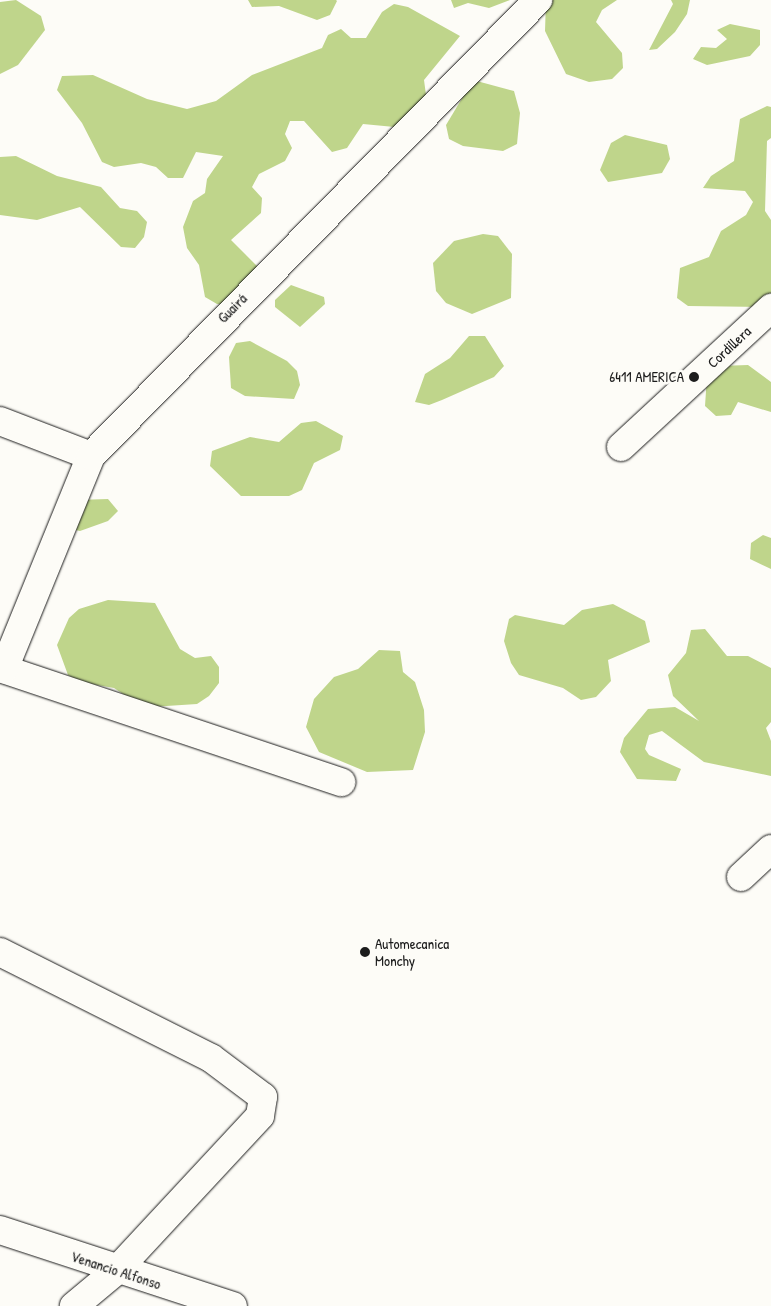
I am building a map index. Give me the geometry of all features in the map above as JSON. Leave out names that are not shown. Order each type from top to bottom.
[{"type":"street","name":"Guairá","points":[[2,668],[91,456],[538,0]]},
{"type":"street","name":"Cordillera","points":[[621,446],[771,308]]},
{"type":"street","points":[[0,421],[91,456]]},
{"type":"street","points":[[2,668],[341,782]]},
{"type":"street","points":[[741,877],[771,849]]},
{"type":"street","points":[[0,952],[211,1058],[263,1097],[260,1116],[116,1271],[74,1306]]},
{"type":"street","name":"Venancio Alfonso","points":[[0,1230],[116,1271],[233,1306]]},
{"type":"green space","points":[[16,0],[41,16],[45,30],[18,65],[0,74],[0,2]]},
{"type":"green space","points":[[248,0],[337,1],[330,15],[317,20],[279,6],[252,7]]},
{"type":"green space","points":[[451,0],[510,0],[489,8],[468,3],[454,8]]},
{"type":"green space","points":[[546,0],[617,0],[602,10],[596,22],[622,53],[623,68],[612,79],[589,82],[566,74],[545,31]]},
{"type":"green space","points":[[671,0],[690,0],[687,14],[675,32],[657,49],[649,50],[673,4]]},
{"type":"green space","points":[[394,4],[408,7],[460,36],[424,80],[428,110],[405,128],[363,124],[347,148],[332,152],[304,121],[290,121],[285,134],[292,148],[285,161],[259,174],[252,187],[262,198],[261,213],[231,240],[263,272],[245,306],[217,304],[205,297],[199,265],[187,248],[183,227],[193,201],[205,193],[207,179],[223,156],[196,152],[183,178],[168,178],[156,167],[141,163],[114,167],[102,162],[82,123],[57,90],[62,76],[93,75],[147,99],[187,109],[216,101],[252,75],[322,48],[328,35],[341,29],[351,38],[366,38],[382,12]]},
{"type":"green space","points":[[730,24],[760,30],[760,45],[750,56],[707,65],[693,59],[701,47],[716,48],[727,39],[717,30]]},
{"type":"green space","points":[[473,80],[514,91],[520,113],[517,144],[503,151],[463,146],[449,139],[446,125]]},
{"type":"green space","points":[[767,106],[771,107],[771,138],[767,141],[765,211],[771,220],[771,307],[688,306],[677,298],[680,268],[709,257],[721,231],[746,215],[753,202],[745,191],[703,188],[711,176],[734,161],[740,119]]},
{"type":"green space","points":[[625,135],[667,145],[670,159],[662,173],[608,182],[600,170],[611,143]]},
{"type":"green space","points":[[16,156],[57,176],[101,187],[120,208],[137,211],[147,222],[144,237],[135,248],[121,247],[80,207],[37,220],[0,215],[0,157]]},
{"type":"green space","points":[[483,234],[498,236],[512,254],[511,298],[472,314],[446,303],[436,291],[433,263],[454,241]]},
{"type":"green space","points":[[291,285],[324,297],[325,304],[300,327],[275,307],[275,300]]},
{"type":"green space","points":[[469,336],[485,336],[504,366],[494,377],[442,400],[429,405],[415,402],[425,374],[450,358]]},
{"type":"green space","points":[[250,341],[287,361],[297,371],[300,385],[294,399],[245,396],[231,388],[229,357],[236,343]]},
{"type":"green space","points":[[748,365],[771,382],[771,412],[738,402],[731,415],[716,416],[705,406],[707,376],[719,366]]},
{"type":"green space","points":[[316,421],[343,436],[340,450],[314,463],[302,490],[289,496],[241,496],[210,466],[212,451],[250,437],[279,442],[301,423]]},
{"type":"green space","points":[[108,499],[118,511],[108,521],[80,531],[67,528],[77,500]]},
{"type":"green space","points":[[763,535],[771,538],[771,569],[750,559],[751,543]]},
{"type":"green space","points":[[108,600],[155,603],[180,649],[195,658],[211,656],[219,667],[219,683],[209,696],[197,704],[151,707],[138,704],[114,688],[80,682],[68,675],[57,645],[69,618],[79,609]]},
{"type":"green space","points":[[613,604],[645,621],[650,642],[608,660],[611,681],[596,697],[581,700],[563,688],[519,675],[511,663],[504,641],[509,619],[515,615],[564,625],[582,610]]},
{"type":"green space","points":[[705,629],[727,656],[748,656],[771,668],[771,722],[766,728],[771,741],[771,776],[704,762],[662,731],[649,735],[645,749],[649,755],[681,769],[676,781],[637,779],[620,752],[624,738],[648,709],[675,707],[699,721],[673,696],[668,675],[686,653],[691,630]]},
{"type":"green space","points":[[379,650],[400,651],[403,672],[415,682],[424,710],[425,732],[413,770],[367,772],[319,752],[306,727],[314,699],[334,677],[358,669]]},
{"type":"place","name":"6411 AMERICA","points":[[694,377]]},
{"type":"place","name":"Automecanica Monchy","points":[[365,952]]}]
